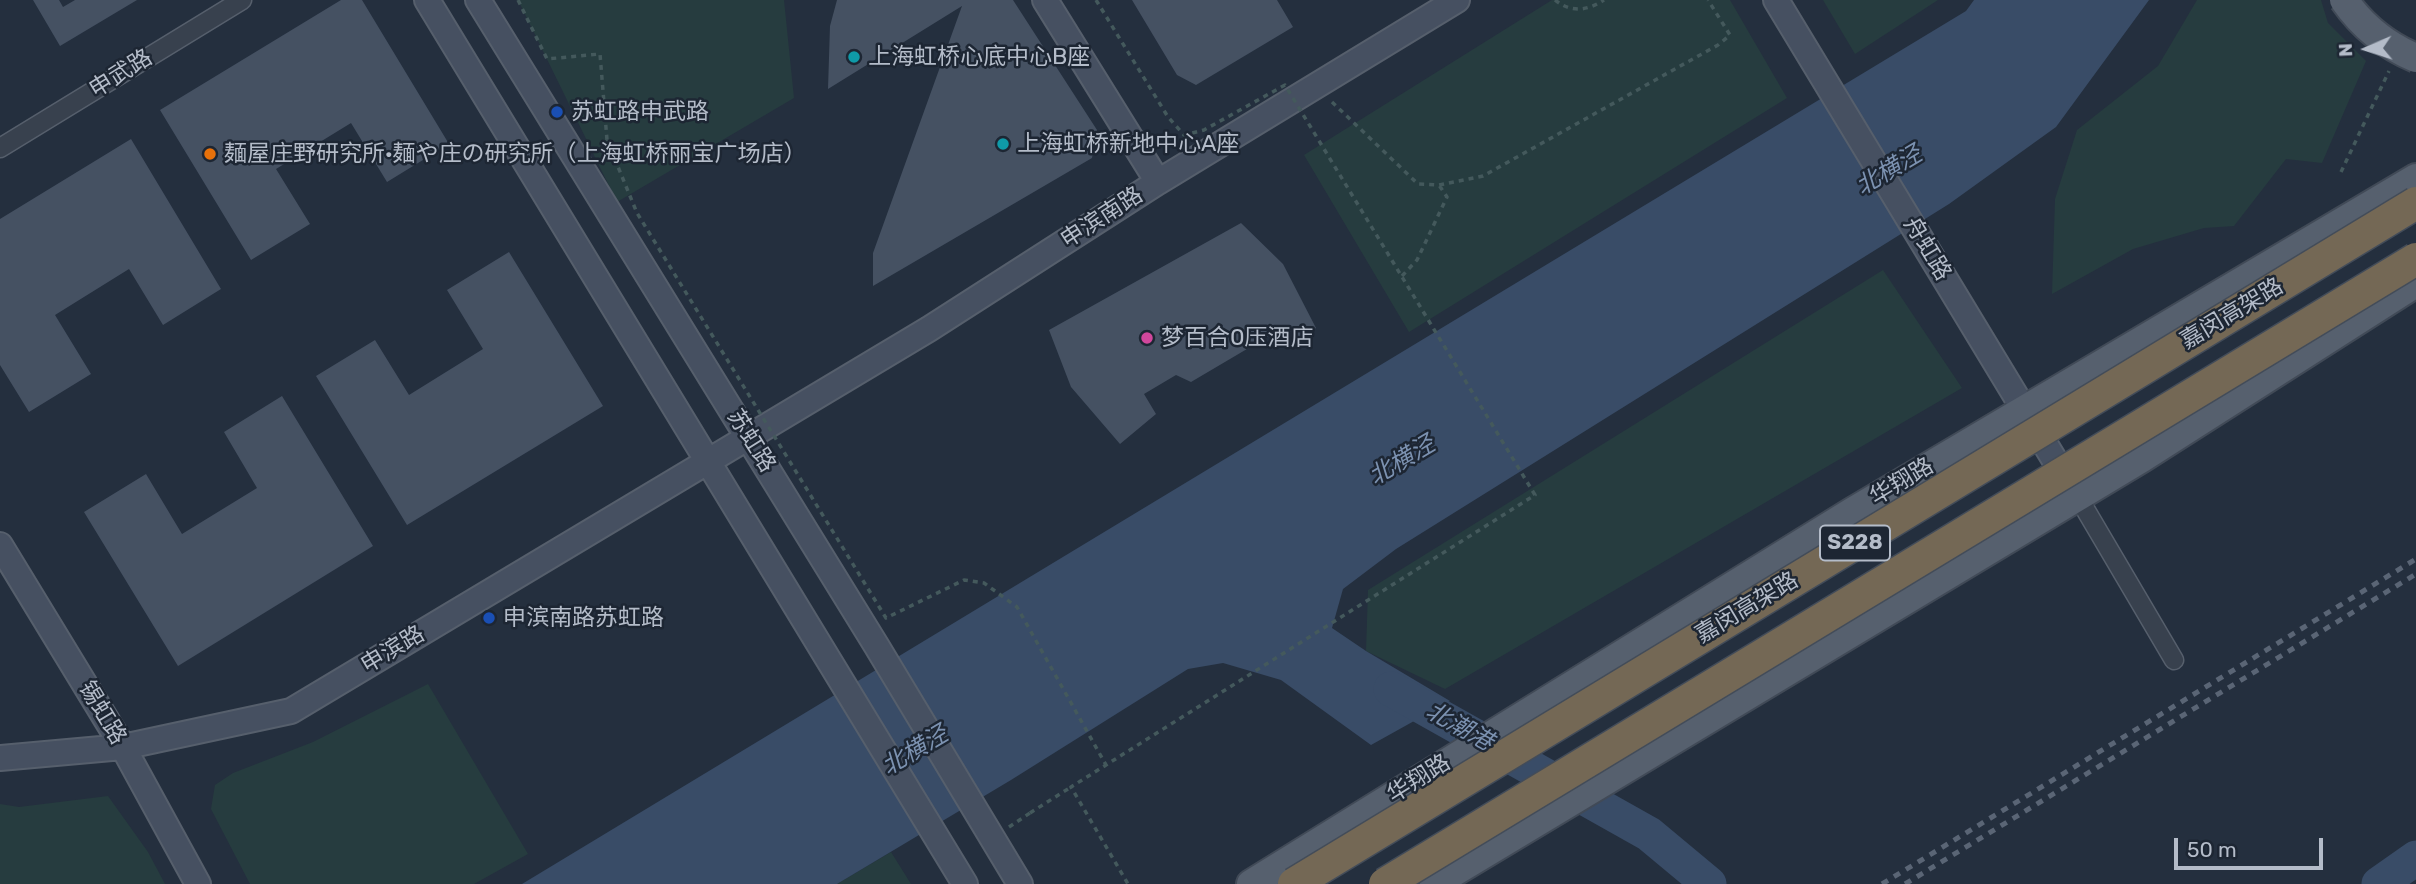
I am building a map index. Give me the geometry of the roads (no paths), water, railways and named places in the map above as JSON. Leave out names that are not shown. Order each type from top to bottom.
[{"type":"highway","name":"嘉闵高架路","points":[[1294,884],[2416,203]]},
{"type":"highway","name":"S228","points":[[1385,884],[2416,259]]},
{"type":"main road","points":[[428,0],[706,462],[965,884]]},
{"type":"main road","name":"苏虹路","points":[[478,0],[876,645],[1020,884]]},
{"type":"main road","points":[[1045,0],[1158,181]]},
{"type":"main road","name":"申滨南路","points":[[748,437],[929,329],[1158,181],[1457,0]]},
{"type":"main road","name":"舟虹路","points":[[1776,0],[2078,497]]},
{"type":"main road","points":[[2344,0],[2370,30],[2406,60]]},
{"type":"main road","name":"华翔路","points":[[1251,884],[1852,512],[2416,178]]},
{"type":"main road","points":[[1434,884],[2143,458],[2416,283]]},
{"type":"main road","name":"申滨路","points":[[0,758],[123,747],[291,712],[748,437]]},
{"type":"main road","name":"锡虹路","points":[[0,545],[123,747],[198,884]]},
{"type":"street","name":"申武路","points":[[0,148],[242,0]]},
{"type":"street","points":[[2078,497],[2174,660]]},
{"type":"water","name":"北横泾","points":[[1974,0],[2149,0],[2056,127],[1949,204],[1396,549],[1343,589],[1332,628],[1450,701],[1371,745],[1281,680],[1223,663],[1188,669],[1011,780],[837,884],[522,884],[1966,11]]},
{"type":"waterway","name":"北潮港","points":[[1391,689],[1649,834],[1709,884]]},
{"type":"waterway","points":[[2379,884],[2416,858]]},
{"type":"railway","points":[[1882,884],[2416,559]]},
{"type":"railway","points":[[1905,884],[2416,574]]},
{"type":"place","name":"上海虹桥心底中心B座","points":[[854,57]]},
{"type":"place","name":"苏虹路申武路","points":[[557,112]]},
{"type":"place","name":"上海虹桥新地中心A座","points":[[1003,144]]},
{"type":"place","name":"麺屋庄野研究所·麺や庄の研究所（上海虹桥丽宝广场店）","points":[[210,154]]},
{"type":"place","name":"梦百合0压酒店","points":[[1147,338]]},
{"type":"place","name":"申滨南路苏虹路","points":[[489,618]]}]
